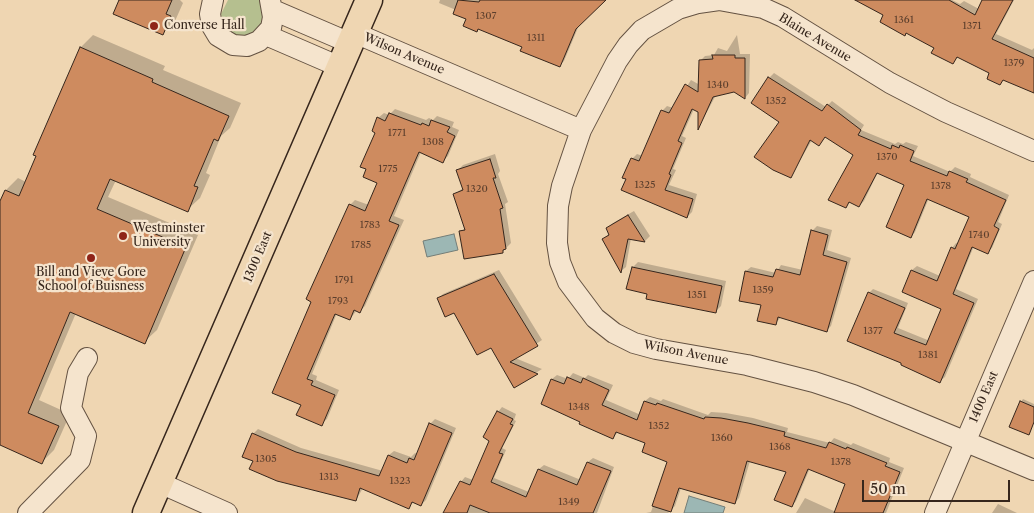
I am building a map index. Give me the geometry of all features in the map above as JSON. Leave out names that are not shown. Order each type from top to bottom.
[{"type":"main road","name":"1300 East","points":[[146,513],[369,0]]},
{"type":"street","points":[[214,0],[210,14],[212,26],[223,40],[233,45],[247,46],[259,41],[266,35],[271,28],[272,5]]},
{"type":"street","name":"Blaine Avenue","points":[[581,130],[617,61],[628,44],[642,30],[678,9],[698,3],[719,0],[741,2],[776,14],[897,87],[946,112],[1034,151]]},
{"type":"street","name":"Wilson Avenue","points":[[272,5],[581,130],[562,186],[558,206],[557,243],[560,262],[568,282],[595,318],[614,333],[634,343],[747,365],[814,382],[853,395],[1034,470]]},
{"type":"street","points":[[266,35],[340,68]]},
{"type":"street","name":"1400 East","points":[[935,513],[1034,281]]},
{"type":"street","points":[[28,513],[80,460],[86,436],[71,408],[78,373],[86,358]]},
{"type":"street","points":[[160,483],[227,513]]},
{"type":"green space","points":[[228,0],[261,0],[266,11],[261,29],[247,36],[230,32],[223,23],[221,14]]},
{"type":"water","points":[[454,234],[458,250],[427,257],[423,241]]},
{"type":"water","points":[[689,496],[725,507],[723,513],[684,513]]},
{"type":"building","name":"Converse Hall","points":[[119,0],[172,0],[166,14],[171,16],[163,35],[113,14]]},
{"type":"building","points":[[458,0],[479,2],[480,0],[606,0],[576,29],[560,67],[520,51],[522,47],[478,29],[477,32],[463,26],[466,19],[453,14]]},
{"type":"building","points":[[855,0],[949,0],[975,15],[982,0],[1013,0],[992,39],[1034,58],[1034,93],[1003,80],[1000,85],[987,79],[989,73],[957,57],[953,64],[931,53],[934,48],[906,33],[905,36],[880,22],[883,15]]},
{"type":"building","points":[[80,47],[153,79],[152,82],[229,116],[218,141],[214,139],[194,186],[198,187],[188,212],[110,179],[97,209],[186,247],[145,344],[70,312],[28,413],[59,426],[42,464],[0,445],[0,201],[5,190],[19,196],[36,156],[33,155]]},
{"type":"building","points":[[712,55],[735,55],[735,58],[745,58],[745,99],[734,92],[713,97],[698,130],[698,112],[692,109],[678,141],[682,143],[669,174],[671,175],[665,190],[693,199],[687,218],[621,190],[626,179],[622,178],[631,158],[639,161],[661,110],[669,113],[685,84],[698,92],[699,60],[713,59]]},
{"type":"building","points":[[768,77],[822,111],[827,104],[861,130],[858,135],[891,149],[892,145],[899,148],[900,145],[914,151],[910,161],[947,176],[949,171],[968,179],[966,182],[1006,200],[994,226],[999,229],[988,254],[972,247],[953,294],[974,303],[940,383],[901,365],[901,363],[847,341],[868,292],[905,308],[894,333],[926,345],[941,309],[902,292],[911,270],[937,281],[951,247],[955,249],[969,217],[927,199],[911,238],[886,227],[904,185],[877,173],[859,207],[849,202],[846,208],[828,200],[853,155],[825,137],[819,146],[810,140],[791,178],[773,170],[754,157],[779,122],[751,103]]},
{"type":"building","points":[[389,113],[421,125],[422,123],[429,126],[431,120],[450,127],[447,132],[455,136],[443,163],[419,152],[389,221],[399,225],[360,313],[354,310],[350,320],[335,314],[307,379],[313,381],[311,385],[335,395],[322,426],[296,415],[301,405],[272,393],[311,302],[306,299],[349,204],[365,211],[377,183],[363,177],[366,169],[360,167],[375,133],[372,131],[377,117],[385,121]]},
{"type":"building","points":[[490,159],[496,178],[493,178],[503,208],[500,209],[506,249],[503,250],[503,253],[464,259],[459,231],[465,230],[453,194],[463,190],[456,170]]},
{"type":"building","points":[[628,215],[645,242],[628,239],[621,273],[602,239],[609,235],[606,228]]},
{"type":"building","points":[[811,230],[828,235],[823,255],[847,262],[827,332],[778,317],[776,325],[757,321],[761,305],[739,301],[745,271],[773,277],[776,269],[800,275]]},
{"type":"building","points":[[632,267],[722,286],[716,313],[646,299],[647,294],[626,289]]},
{"type":"building","points":[[494,274],[538,346],[510,362],[538,374],[514,388],[491,348],[477,355],[454,313],[445,317],[437,298]]},
{"type":"building","points":[[567,377],[581,383],[583,378],[609,390],[602,405],[637,420],[644,401],[656,405],[657,403],[704,419],[705,417],[721,418],[785,432],[784,436],[826,448],[829,442],[846,449],[847,447],[887,463],[885,466],[900,472],[883,513],[834,513],[845,484],[808,469],[792,507],[774,500],[786,472],[747,461],[735,504],[679,488],[671,512],[652,506],[667,462],[642,452],[645,443],[616,432],[613,439],[541,404],[551,379],[564,384]]},
{"type":"building","points":[[1020,401],[1034,407],[1034,422],[1029,435],[1009,427]]},
{"type":"building","points":[[497,411],[513,419],[510,424],[513,425],[499,453],[503,454],[491,482],[526,497],[538,469],[577,485],[587,462],[611,471],[593,513],[490,513],[470,505],[467,513],[443,513],[460,481],[470,485],[489,441],[483,437]]},
{"type":"building","points":[[429,423],[452,433],[421,506],[412,502],[409,509],[360,488],[356,501],[277,481],[249,469],[253,461],[242,457],[252,433],[296,452],[379,476],[388,455],[407,463],[409,458],[414,460]]},
{"type":"place","name":"Converse Hall","points":[[154,26]]},
{"type":"place","name":"Westminster University","points":[[123,236]]},
{"type":"place","name":"Bill and Vieve Gore School of Buisness","points":[[91,258]]}]
